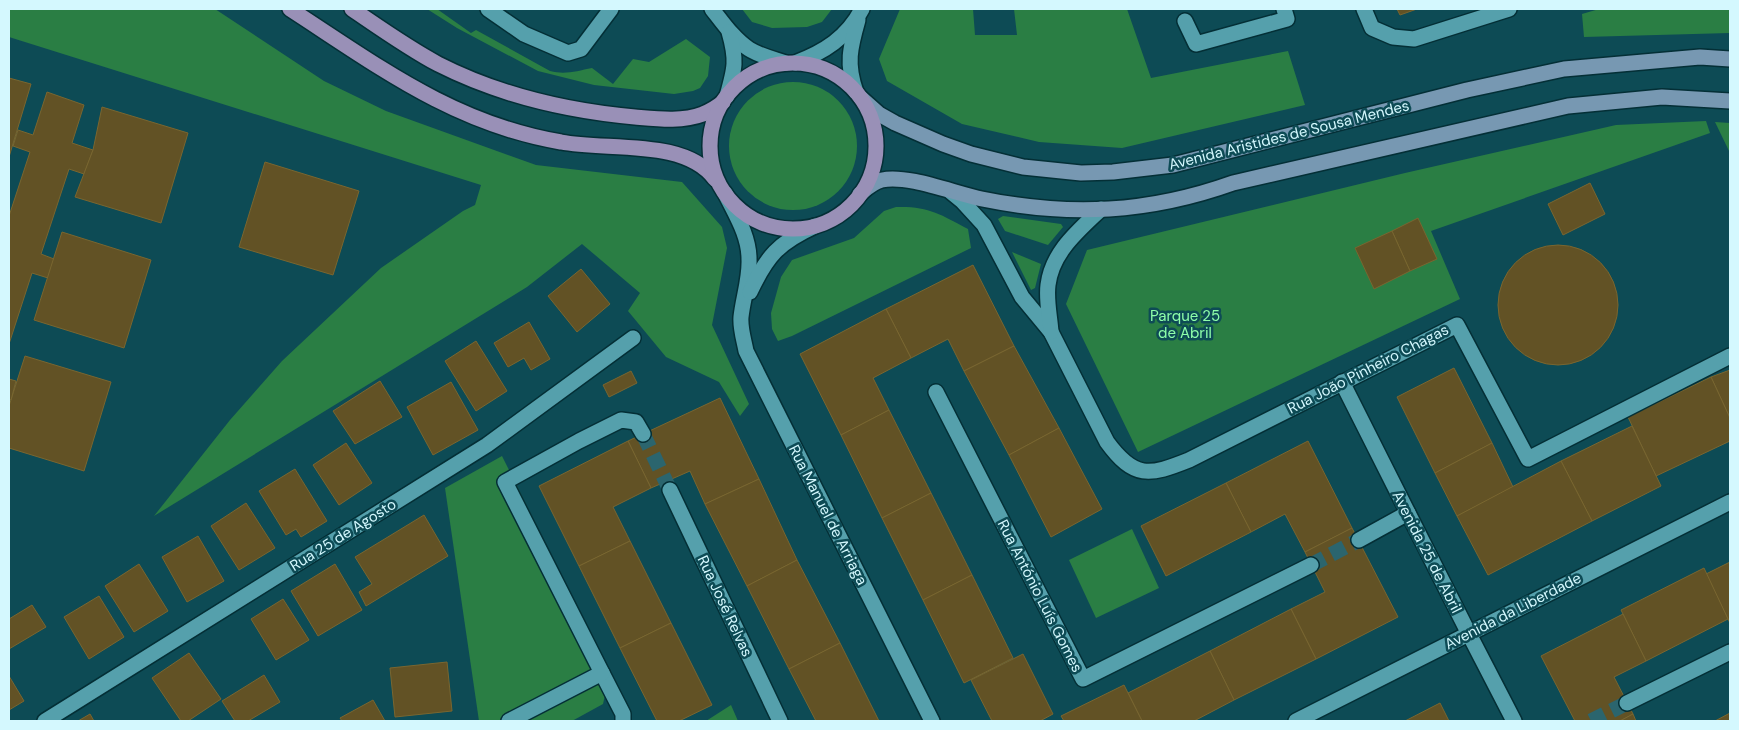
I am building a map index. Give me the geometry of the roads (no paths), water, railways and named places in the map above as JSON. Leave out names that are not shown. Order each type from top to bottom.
[{"type":"main road","points":[[290,9],[393,76],[435,100],[467,114],[499,126],[560,142],[590,146],[655,149],[677,154],[704,166],[745,214],[763,224],[783,229],[801,229],[815,226],[840,214],[850,206],[860,194],[872,172],[876,153],[872,121],[858,95],[842,79],[828,70],[791,63],[770,66],[740,82],[725,99],[703,114],[671,119],[608,115],[542,101],[469,78],[414,51],[352,9]]},
{"type":"main road","name":"Avenida Aristides de Sousa Mendes","points":[[858,95],[879,114],[895,124],[971,154],[1033,168],[1081,173],[1113,172],[1173,165],[1467,90],[1564,69],[1700,57],[1730,59]]},
{"type":"main road","points":[[860,194],[876,182],[893,179],[910,181],[1012,205],[1083,210],[1140,207],[1206,193],[1233,183],[1568,106],[1662,97],[1730,101]]},
{"type":"main road","points":[[723,190],[713,167],[710,143],[714,121],[725,99]]},
{"type":"street","points":[[488,9],[524,34],[568,53],[581,49],[611,9]]},
{"type":"street","points":[[712,9],[729,32],[748,49],[760,55],[791,63],[818,54],[834,43],[849,28],[861,11]]},
{"type":"street","points":[[1185,21],[1196,44],[1287,19],[1284,9]]},
{"type":"street","points":[[1364,9],[1372,28],[1393,37],[1414,39],[1509,9]]},
{"type":"street","points":[[858,95],[851,77],[849,60],[861,11]]},
{"type":"street","points":[[725,99],[734,71],[735,52],[729,32]]},
{"type":"street","name":"Rua Manuel de Arriaga","points":[[723,190],[742,228],[750,260],[741,317],[746,352],[932,721]]},
{"type":"street","name":"Rua João Pinheiro Chagas","points":[[951,192],[984,225],[1022,297],[1051,332],[1107,442],[1118,456],[1130,466],[1143,471],[1156,472],[1189,460],[1457,324],[1528,459],[1730,356]]},
{"type":"street","name":"Rua João Pinheiro Chagas","points":[[1051,332],[1048,285],[1056,259],[1063,246],[1101,209]]},
{"type":"street","name":"Rua Manuel de Arriaga","points":[[744,304],[759,273],[769,258],[781,245],[815,226]]},
{"type":"street","name":"Rua 25 de Agosto","points":[[46,721],[487,445],[633,338]]},
{"type":"street","name":"Avenida 25 de Abril","points":[[1342,382],[1514,721]]},
{"type":"street","name":"Rua António Luís Gomes","points":[[936,392],[1083,679],[1311,565]]},
{"type":"street","points":[[623,721],[623,714],[505,482],[620,420],[636,422],[643,434]]},
{"type":"street","name":"Rua José Relvas","points":[[670,490],[780,721]]},
{"type":"street","name":"Avenida da Liberdade","points":[[1296,721],[1730,502]]},
{"type":"street","points":[[1359,540],[1408,513]]},
{"type":"street","points":[[1627,703],[1730,652]]},
{"type":"street","points":[[509,721],[602,673]]},
{"type":"tunnel","points":[[643,434],[670,490]]},
{"type":"tunnel","points":[[1311,565],[1359,540]]},
{"type":"tunnel","points":[[1591,721],[1627,703]]},
{"type":"park label","name":"Parque 25 de Abril","points":[[1185,324]]}]
